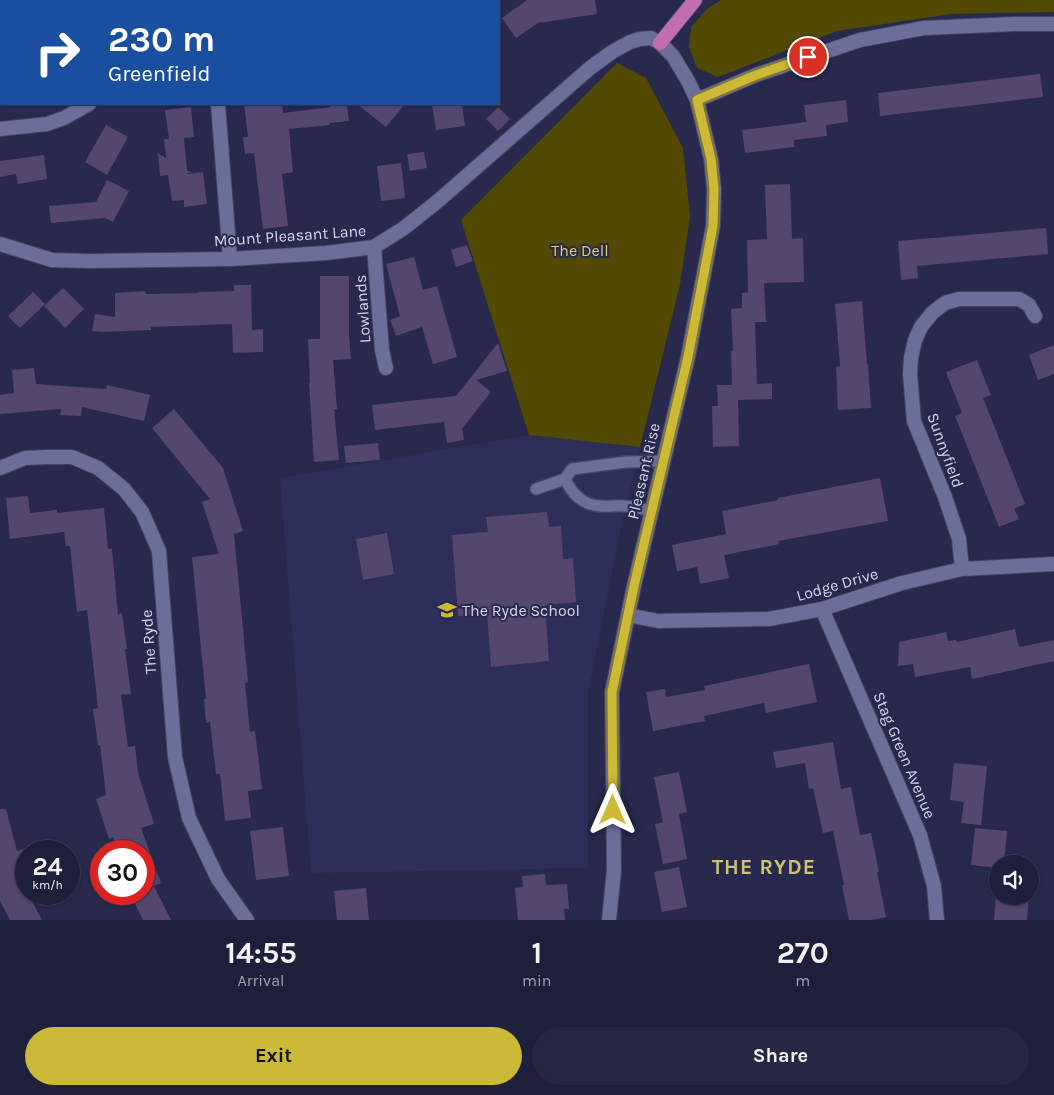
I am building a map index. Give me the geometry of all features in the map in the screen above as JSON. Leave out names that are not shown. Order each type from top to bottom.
[{"type":"highway","points":[[660,43],[695,0]]},
{"type":"street","points":[[697,100],[756,75],[860,40],[924,28],[1054,24]]},
{"type":"street","name":"Mount Pleasant Lane","points":[[0,244],[52,260],[89,261],[230,259],[326,253],[374,247],[404,228],[438,201],[590,68],[612,52],[640,38],[651,38],[660,43]]},
{"type":"street","name":"Pleasant Rise","points":[[609,920],[614,870],[612,692],[688,357],[713,226],[714,189],[711,159],[697,100],[688,80],[673,56],[660,43]]},
{"type":"street","points":[[0,129],[47,124],[64,118],[87,105]]},
{"type":"street","points":[[218,105],[230,259]]},
{"type":"street","name":"Lowlands","points":[[374,247],[382,350],[386,368]]},
{"type":"street","name":"Sunnyfield","points":[[962,568],[959,539],[945,496],[914,421],[910,374],[915,340],[921,327],[932,313],[945,303],[959,299],[1020,299],[1029,305],[1035,316]]},
{"type":"street","name":"The Ryde","points":[[0,468],[25,458],[46,456],[72,458],[98,468],[124,489],[142,512],[159,551],[175,757],[189,818],[218,880],[248,920]]},
{"type":"street","name":"Lodge Drive","points":[[628,615],[658,621],[769,619],[822,609],[902,583],[962,568],[1054,564]]},
{"type":"street","name":"Stag Green Avenue","points":[[822,609],[920,835],[934,886],[937,920]]},
{"type":"lane","points":[[536,489],[565,479],[572,469],[626,462],[664,461]]},
{"type":"lane","points":[[565,479],[569,488],[589,505],[626,506],[652,511]]},
{"type":"shaded area","name":"The Ryde School","points":[[529,435],[640,447],[621,527],[588,693],[588,868],[311,873],[280,478]]},
{"type":"green space","points":[[721,0],[1054,0],[1054,12],[951,14],[837,31],[718,77],[697,68],[689,47],[691,27],[708,8]]},
{"type":"green space","name":"The Dell","points":[[617,63],[646,78],[683,148],[690,216],[680,285],[640,447],[529,435],[461,220]]},
{"type":"building","points":[[527,0],[595,0],[597,14],[538,23],[516,38],[502,18]]},
{"type":"building","points":[[1040,74],[1043,97],[880,116],[878,93]]},
{"type":"building","points":[[846,100],[848,122],[826,125],[827,136],[794,140],[794,147],[745,153],[742,130],[806,122],[804,105]]},
{"type":"building","points":[[244,105],[282,105],[283,113],[347,105],[349,121],[289,129],[293,172],[282,174],[288,226],[263,229],[254,153],[245,154],[243,137],[248,137]]},
{"type":"building","points":[[358,105],[404,105],[386,127]]},
{"type":"building","points":[[432,105],[462,105],[465,126],[436,130]]},
{"type":"building","points":[[191,107],[194,137],[184,138],[187,170],[192,173],[188,174],[203,172],[207,204],[184,207],[184,200],[172,201],[168,175],[160,176],[158,153],[166,158],[164,139],[169,139],[165,110]]},
{"type":"building","points":[[498,107],[510,119],[498,131],[486,119]]},
{"type":"building","points":[[106,125],[128,137],[107,175],[85,162]]},
{"type":"building","points":[[424,152],[427,168],[410,171],[407,154]]},
{"type":"building","points":[[44,155],[47,179],[18,184],[16,174],[0,177],[0,161]]},
{"type":"building","points":[[401,163],[405,198],[381,201],[377,166]]},
{"type":"building","points":[[107,180],[129,191],[113,222],[105,218],[51,223],[49,206],[96,202]]},
{"type":"building","points":[[790,184],[792,239],[803,238],[804,282],[764,283],[766,322],[755,322],[757,384],[772,383],[772,399],[738,400],[739,446],[713,447],[712,406],[718,406],[717,385],[732,385],[731,309],[742,308],[742,293],[748,292],[747,240],[767,239],[765,185]]},
{"type":"building","points":[[1046,228],[1048,254],[917,266],[918,278],[901,280],[898,241]]},
{"type":"building","points":[[467,245],[473,261],[456,267],[451,250]]},
{"type":"building","points":[[414,257],[423,290],[437,286],[457,357],[433,364],[422,327],[396,336],[390,320],[400,316],[386,264]]},
{"type":"building","points":[[320,276],[349,276],[351,359],[333,360],[337,409],[334,409],[339,460],[314,462],[308,339],[320,339]]},
{"type":"building","points":[[234,285],[251,285],[252,330],[263,329],[263,352],[233,353],[232,324],[151,327],[151,330],[92,331],[95,314],[115,317],[115,293],[145,291],[146,294],[234,291]]},
{"type":"building","points":[[63,288],[84,309],[65,328],[44,306]]},
{"type":"building","points":[[33,292],[45,304],[20,328],[8,316]]},
{"type":"building","points":[[862,301],[871,408],[838,410],[836,367],[840,366],[835,304]]},
{"type":"building","points":[[498,343],[507,371],[476,380],[491,392],[462,429],[464,440],[447,443],[444,422],[375,430],[372,405],[456,396]]},
{"type":"building","points":[[1054,345],[1054,374],[1038,380],[1029,355]]},
{"type":"building","points":[[977,360],[991,395],[983,398],[1025,504],[1014,509],[1019,519],[999,527],[955,416],[962,413],[946,372]]},
{"type":"building","points":[[34,368],[36,384],[106,389],[107,385],[150,395],[144,421],[82,407],[81,416],[60,415],[61,409],[0,414],[0,395],[14,393],[12,370]]},
{"type":"building","points":[[174,409],[223,468],[243,531],[234,534],[248,682],[245,683],[250,732],[255,731],[262,789],[248,791],[251,818],[225,821],[220,774],[216,774],[210,722],[206,723],[204,699],[206,699],[192,557],[219,554],[202,502],[210,499],[152,428]]},
{"type":"building","points":[[378,443],[380,460],[346,463],[344,446]]},
{"type":"building","points":[[880,478],[888,521],[778,541],[779,544],[724,555],[729,578],[700,584],[697,567],[677,571],[672,545],[726,534],[722,511]]},
{"type":"building","points":[[28,496],[30,513],[57,510],[57,513],[104,508],[108,549],[112,549],[118,614],[122,613],[127,649],[125,649],[131,694],[121,695],[128,747],[135,746],[138,773],[154,824],[141,828],[145,840],[114,840],[113,837],[109,839],[96,799],[106,795],[100,745],[98,745],[93,709],[98,708],[87,610],[77,612],[70,546],[66,546],[64,532],[10,539],[6,498]]},
{"type":"building","points":[[547,512],[549,527],[561,526],[563,559],[573,558],[576,602],[545,605],[549,661],[491,667],[487,614],[458,616],[452,535],[488,532],[486,517]]},
{"type":"building","points":[[387,533],[394,574],[363,580],[356,539]]},
{"type":"building","points":[[1015,629],[1019,647],[1054,640],[1054,661],[972,679],[970,667],[915,677],[913,664],[898,666],[899,642],[946,632],[948,641],[956,640],[957,642]]},
{"type":"building","points":[[809,664],[817,702],[766,713],[764,703],[704,716],[705,721],[653,731],[646,692],[665,689],[666,697],[705,690],[704,686]]},
{"type":"building","points":[[833,742],[841,789],[851,787],[860,835],[871,833],[886,917],[871,920],[849,920],[833,831],[823,833],[813,788],[809,789],[805,763],[776,768],[773,752]]},
{"type":"building","points":[[954,763],[987,766],[981,825],[961,823],[964,802],[950,800]]},
{"type":"building","points":[[679,772],[687,812],[679,814],[687,859],[663,864],[655,824],[663,822],[654,777]]},
{"type":"building","points":[[0,809],[6,809],[15,843],[15,905],[34,905],[42,920],[10,920],[0,901]]},
{"type":"building","points":[[283,827],[289,876],[256,880],[250,831]]},
{"type":"building","points":[[975,828],[1007,831],[1005,855],[989,855],[989,867],[971,865]]},
{"type":"building","points":[[155,866],[161,883],[155,886]]},
{"type":"building","points":[[679,867],[687,907],[662,912],[654,872]]},
{"type":"building","points":[[545,874],[546,885],[567,884],[569,909],[564,909],[565,920],[518,920],[515,888],[523,887],[522,876]]},
{"type":"building","points":[[155,888],[171,920],[143,920],[136,905],[155,905]]},
{"type":"building","points":[[366,888],[369,920],[337,920],[334,891]]},
{"type":"building","points":[[995,905],[1028,905],[1027,920],[994,920]]},
{"type":"place","name":"The Ryde School","points":[[447,610]]},
{"type":"district","name":"THE RYDE","points":[[764,867]]},
{"type":"route","points":[[613,810],[612,692],[634,586],[688,357],[713,226],[714,189],[711,159],[697,100],[756,75],[808,57]]}]
